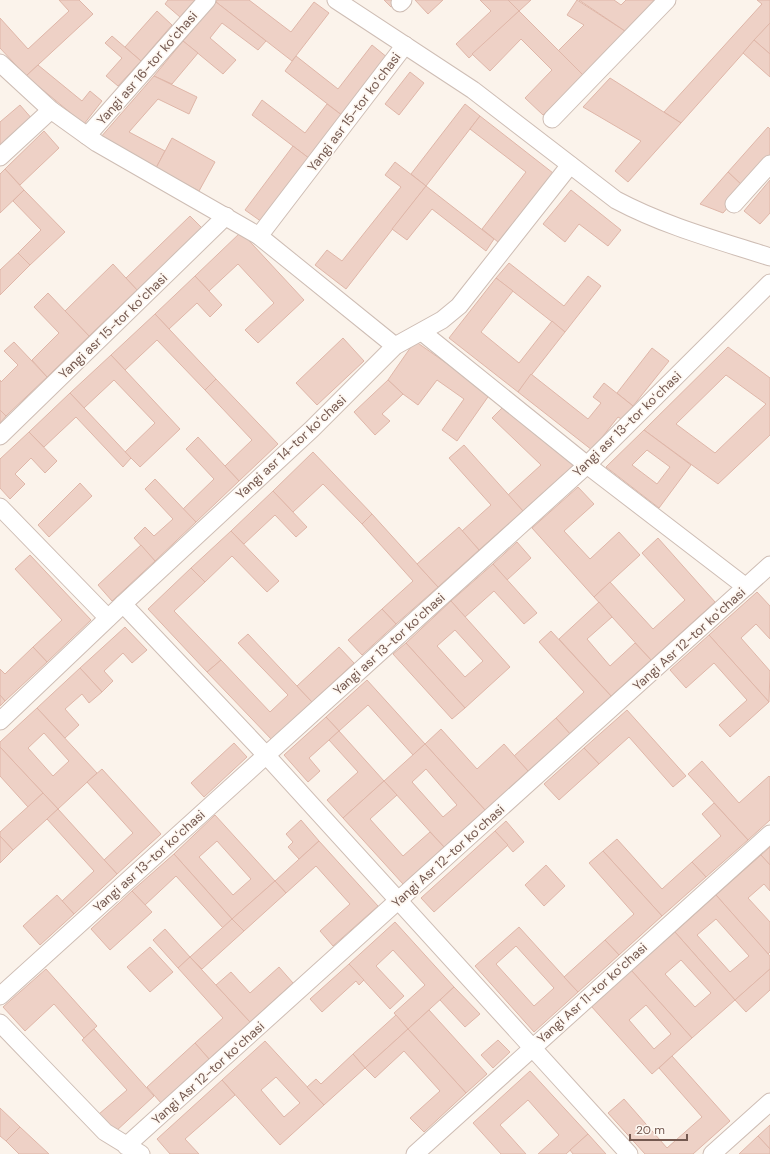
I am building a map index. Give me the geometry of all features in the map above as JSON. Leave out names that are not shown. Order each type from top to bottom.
[{"type":"street","name":"Yangi asr 16-tor koʻchasi","points":[[87,136],[207,0]]},
{"type":"street","points":[[336,0],[472,90],[616,200],[641,213],[673,226],[770,257]]},
{"type":"street","points":[[552,119],[667,0]]},
{"type":"street","name":"Yangi asr 15-tor koʻchasi","points":[[259,236],[406,46]]},
{"type":"street","points":[[0,63],[51,110],[109,151],[259,236],[395,346]]},
{"type":"street","points":[[0,157],[51,110]]},
{"type":"street","points":[[734,204],[770,164]]},
{"type":"street","name":"Yangi asr 14-tor koʻchasi","points":[[0,721],[108,618],[312,429],[395,346],[442,320],[458,306],[570,165]]},
{"type":"street","name":"Yangi asr 15-tor koʻchasi","points":[[0,436],[226,216]]},
{"type":"street","name":"Yangi asr 13-tor koʻchasi","points":[[0,996],[587,465],[770,283]]},
{"type":"street","points":[[422,332],[587,465],[746,587]]},
{"type":"street","points":[[0,507],[108,618]]},
{"type":"street","name":"Yangi Asr 12-tor koʻchasi","points":[[134,1150],[399,901],[770,565]]},
{"type":"street","points":[[123,604],[266,755],[629,1154]]},
{"type":"street","name":"Yangi Asr 11-tor koʻchasi","points":[[415,1154],[770,834]]},
{"type":"street","points":[[0,1023],[105,1132],[134,1150]]},
{"type":"street","points":[[712,1154],[770,1102]]},
{"type":"building","points":[[59,0],[79,0],[93,14],[26,76],[0,48],[0,18],[28,49],[69,11]]},
{"type":"building","points":[[168,0],[195,0],[180,17],[165,4]]},
{"type":"building","points":[[217,0],[249,0],[291,32],[314,2],[329,13],[292,61],[216,2]]},
{"type":"building","points":[[384,0],[399,0],[391,7]]},
{"type":"building","points":[[415,0],[443,0],[428,14]]},
{"type":"building","points":[[480,0],[508,0],[519,11],[469,58],[456,44],[491,11]]},
{"type":"building","points":[[508,0],[531,0],[519,11]]},
{"type":"building","points":[[577,0],[625,31],[583,75],[558,51],[584,25],[567,15]]},
{"type":"building","points":[[579,0],[614,0],[621,5],[626,0],[655,0],[625,31]]},
{"type":"building","points":[[757,0],[770,0],[770,23],[681,123],[664,112],[762,4]]},
{"type":"building","points":[[216,2],[266,41],[258,50],[222,23],[210,38],[236,60],[223,74],[183,41]]},
{"type":"building","points":[[157,11],[172,25],[141,61],[125,47]]},
{"type":"building","points":[[519,11],[583,75],[543,115],[525,98],[552,70],[521,39],[490,71],[472,54]]},
{"type":"building","points":[[770,23],[770,54],[754,40]]},
{"type":"building","points":[[112,36],[141,61],[118,86],[106,76],[122,58],[105,43]]},
{"type":"building","points":[[754,40],[770,54],[770,77],[743,53]]},
{"type":"building","points":[[183,41],[198,53],[172,84],[154,76]]},
{"type":"building","points":[[372,45],[388,58],[343,116],[285,71],[296,56],[338,89]]},
{"type":"building","points":[[38,65],[82,101],[90,91],[102,101],[84,124],[26,76]]},
{"type":"building","points":[[410,72],[424,83],[399,115],[385,104]]},
{"type":"building","points":[[154,76],[197,97],[189,114],[158,99],[129,132],[165,151],[156,168],[100,138]]},
{"type":"building","points":[[610,78],[681,123],[628,182],[615,171],[641,141],[583,107]]},
{"type":"building","points":[[262,100],[305,133],[327,104],[343,116],[310,159],[252,115]]},
{"type":"building","points":[[465,104],[480,116],[426,186],[411,174]]},
{"type":"building","points":[[20,105],[33,120],[0,149],[0,122]]},
{"type":"building","points":[[480,116],[553,173],[498,242],[482,229],[526,172],[470,129]]},
{"type":"building","points":[[768,127],[770,129],[770,160],[745,188],[728,172]]},
{"type":"building","points":[[44,131],[59,148],[20,185],[5,169]]},
{"type":"building","points":[[172,138],[215,162],[199,191],[156,168]]},
{"type":"building","points":[[293,146],[310,159],[262,222],[245,210]]},
{"type":"building","points":[[395,162],[426,186],[346,289],[315,265],[327,250],[342,261],[401,187],[385,175]]},
{"type":"building","points":[[5,169],[24,190],[0,213],[0,174]]},
{"type":"building","points":[[728,172],[745,188],[723,213],[700,204]]},
{"type":"building","points":[[770,180],[770,213],[760,224],[744,211]]},
{"type":"building","points":[[426,186],[494,239],[486,251],[432,209],[407,240],[392,229]]},
{"type":"building","points":[[24,190],[65,232],[30,265],[18,253],[41,230],[13,201]]},
{"type":"building","points":[[571,190],[621,230],[608,246],[579,224],[565,242],[543,224]]},
{"type":"building","points":[[190,216],[202,228],[137,290],[126,278]]},
{"type":"building","points":[[241,232],[304,300],[258,343],[245,330],[274,303],[238,264],[209,291],[195,276]]},
{"type":"building","points":[[18,253],[30,265],[0,295],[0,270]]},
{"type":"building","points":[[509,263],[564,306],[588,276],[601,286],[565,332],[496,278]]},
{"type":"building","points":[[113,264],[137,290],[89,336],[65,311]]},
{"type":"building","points":[[195,276],[222,305],[210,317],[197,303],[169,329],[155,314]]},
{"type":"building","points":[[496,278],[513,291],[481,332],[519,363],[552,321],[565,332],[518,392],[449,338]]},
{"type":"building","points":[[48,293],[89,336],[47,377],[32,360],[59,333],[34,307]]},
{"type":"building","points":[[155,314],[216,379],[205,390],[157,340],[125,370],[111,355]]},
{"type":"building","points":[[343,338],[364,361],[317,405],[296,383]]},
{"type":"building","points":[[415,341],[490,394],[457,441],[442,430],[464,399],[437,380],[418,405],[388,380]]},
{"type":"building","points":[[14,342],[47,377],[6,416],[0,410],[0,380],[1,382],[18,365],[4,351]]},
{"type":"building","points":[[728,347],[770,378],[770,435],[718,484],[644,430]],"holes":[[[726,375],[766,404],[715,453],[676,424]]]},
{"type":"building","points":[[652,348],[669,361],[633,406],[617,393]]},
{"type":"building","points":[[111,355],[180,429],[140,467],[125,452],[155,423],[114,380],[84,408],[70,393]]},
{"type":"building","points":[[531,374],[588,419],[601,403],[593,397],[604,383],[633,406],[623,420],[618,417],[592,450],[518,392]]},
{"type":"building","points":[[216,379],[278,444],[239,481],[225,466],[252,440],[205,390]]},
{"type":"building","points":[[388,380],[403,394],[382,414],[390,421],[375,435],[354,412]]},
{"type":"building","points":[[70,393],[131,458],[123,467],[76,417],[44,447],[29,432]]},
{"type":"building","points":[[507,403],[574,465],[523,511],[508,495],[541,465],[492,418]]},
{"type":"building","points":[[0,410],[6,416],[0,423]]},
{"type":"building","points":[[644,430],[691,465],[659,508],[606,467]],"holes":[[[647,450],[670,467],[657,484],[632,465]]]},
{"type":"building","points":[[29,432],[57,461],[45,473],[31,458],[15,474],[25,484],[10,499],[0,488],[0,459]]},
{"type":"building","points":[[198,437],[239,481],[196,522],[183,509],[214,479],[186,449]]},
{"type":"building","points":[[464,445],[523,511],[479,550],[462,531],[491,505],[449,458]]},
{"type":"building","points":[[313,452],[372,514],[362,524],[323,484],[293,512],[273,491]]},
{"type":"building","points":[[155,479],[196,522],[155,561],[134,538],[145,527],[154,536],[173,519],[145,489]]},
{"type":"building","points":[[80,483],[92,496],[49,537],[38,525]]},
{"type":"building","points":[[578,487],[594,504],[564,531],[590,559],[619,532],[640,555],[594,597],[532,528]]},
{"type":"building","points":[[273,491],[307,527],[296,537],[275,515],[244,544],[231,531]]},
{"type":"building","points":[[372,514],[438,587],[396,624],[382,609],[413,581],[362,524]]},
{"type":"building","points":[[459,527],[479,550],[438,587],[417,564]]},
{"type":"building","points":[[231,531],[279,581],[267,592],[232,556],[205,582],[191,568]]},
{"type":"building","points":[[658,538],[715,602],[651,660],[594,597],[610,582],[653,629],[685,600],[642,553]]},
{"type":"building","points":[[517,542],[531,558],[507,580],[493,564]]},
{"type":"building","points":[[141,545],[155,561],[112,601],[98,585]]},
{"type":"building","points":[[30,555],[91,620],[47,662],[33,647],[62,620],[15,569]]},
{"type":"building","points":[[493,564],[537,613],[524,624],[494,591],[465,617],[451,601]]},
{"type":"building","points":[[191,568],[205,582],[174,611],[221,660],[207,672],[148,609]]},
{"type":"building","points":[[757,592],[770,606],[770,639],[756,624],[741,638],[770,671],[769,702],[709,635]]},
{"type":"building","points":[[451,601],[510,667],[465,708],[406,643]],"holes":[[[455,630],[483,661],[465,677],[437,646]]]},
{"type":"building","points":[[599,602],[612,617],[587,639],[610,666],[635,643],[651,660],[611,696],[559,639]]},
{"type":"building","points":[[382,609],[396,624],[362,655],[348,640]]},
{"type":"building","points":[[125,627],[147,650],[132,663],[123,653],[104,671],[113,681],[102,692],[80,668]]},
{"type":"building","points":[[551,631],[611,696],[570,734],[556,718],[584,692],[539,642]]},
{"type":"building","points":[[248,634],[312,702],[272,740],[207,672],[221,660],[270,712],[288,695],[238,643]]},
{"type":"building","points":[[709,635],[769,702],[730,737],[719,725],[747,700],[714,663],[686,688],[670,670]]},
{"type":"building","points":[[406,643],[465,708],[452,719],[393,654]]},
{"type":"building","points":[[33,647],[47,662],[5,701],[0,695],[0,669],[5,674]]},
{"type":"building","points":[[339,647],[354,663],[312,702],[297,686]]},
{"type":"building","points":[[80,668],[102,692],[89,703],[82,694],[65,709],[79,725],[65,738],[37,708]]},
{"type":"building","points":[[367,680],[425,744],[413,755],[368,705],[339,731],[326,717]]},
{"type":"building","points":[[0,695],[5,701],[0,706]]},
{"type":"building","points":[[37,708],[97,773],[58,809],[0,747],[0,742]],"holes":[[[44,733],[69,761],[53,776],[28,748]]]},
{"type":"building","points":[[627,710],[686,776],[673,787],[629,737],[599,764],[584,748]]},
{"type":"building","points":[[326,717],[339,731],[309,758],[320,771],[308,782],[284,755]]},
{"type":"building","points":[[556,718],[570,734],[528,771],[514,756]]},
{"type":"building","points":[[441,729],[477,769],[504,744],[528,771],[485,810],[425,744]]},
{"type":"building","points":[[339,731],[384,781],[343,818],[327,800],[358,772],[329,740]]},
{"type":"building","points":[[234,743],[247,757],[204,797],[191,783]]},
{"type":"building","points":[[425,744],[485,810],[444,847],[384,781]],"holes":[[[426,769],[457,805],[443,817],[412,782]]]},
{"type":"building","points":[[0,747],[43,793],[28,807],[0,776]]},
{"type":"building","points":[[584,748],[599,764],[559,800],[544,784]]},
{"type":"building","points":[[702,761],[739,803],[769,776],[770,777],[770,820],[748,840],[688,774]]},
{"type":"building","points":[[102,769],[161,834],[117,874],[104,860],[133,833],[87,782]]},
{"type":"building","points":[[384,781],[397,795],[370,819],[403,856],[430,832],[444,847],[403,884],[343,818]]},
{"type":"building","points":[[43,793],[58,809],[13,850],[0,836],[0,832]]},
{"type":"building","points":[[714,803],[748,840],[706,877],[692,862],[721,836],[702,814]]},
{"type":"building","points":[[58,809],[117,874],[74,914],[62,901],[94,871],[47,819]]},
{"type":"building","points":[[215,815],[275,881],[232,919],[174,854]],"holes":[[[217,841],[251,879],[233,895],[199,857]]]},
{"type":"building","points":[[301,820],[319,841],[299,859],[288,847],[293,842],[286,834]]},
{"type":"building","points":[[506,821],[524,842],[513,852],[495,831]]},
{"type":"building","points":[[495,831],[508,845],[434,912],[421,898]]},
{"type":"building","points":[[0,836],[13,850],[0,863]]},
{"type":"building","points":[[617,839],[662,889],[692,862],[706,877],[662,916],[603,851]]},
{"type":"building","points":[[319,841],[378,906],[333,946],[320,931],[350,904],[316,866],[286,893],[275,881]]},
{"type":"building","points":[[770,847],[770,865],[761,855]]},
{"type":"building","points":[[603,851],[662,916],[619,955],[605,940],[634,914],[589,863]]},
{"type":"building","points":[[174,854],[232,919],[223,928],[176,876],[145,905],[132,891]]},
{"type":"building","points":[[761,855],[770,865],[770,891],[764,884],[748,898],[770,922],[770,952],[768,954],[716,895]]},
{"type":"building","points":[[546,865],[565,886],[544,906],[525,885]]},
{"type":"building","points":[[275,881],[286,893],[244,931],[232,919]]},
{"type":"building","points":[[132,891],[152,912],[110,950],[91,929]]},
{"type":"building","points":[[57,895],[74,914],[40,945],[23,926]]},
{"type":"building","points":[[716,895],[770,956],[770,969],[735,1000],[675,932]],"holes":[[[716,919],[749,956],[730,972],[697,935]]]},
{"type":"building","points":[[232,919],[244,931],[202,969],[190,957]]},
{"type":"building","points":[[395,922],[454,987],[408,1029],[394,1013],[425,985],[393,950],[376,966],[404,996],[390,1009],[349,964]]},
{"type":"building","points":[[519,927],[578,992],[534,1032],[475,966]],"holes":[[[516,946],[554,988],[534,1006],[496,964]]]},
{"type":"building","points":[[165,929],[190,957],[178,968],[153,940]]},
{"type":"building","points":[[675,932],[735,1000],[692,1038],[631,970]],"holes":[[[681,960],[711,993],[695,1007],[665,974]]]},
{"type":"building","points":[[605,940],[619,955],[578,992],[564,977]]},
{"type":"building","points":[[150,947],[173,972],[150,992],[127,967]]},
{"type":"building","points":[[190,957],[250,1022],[209,1059],[195,1043],[223,1018],[178,968]]},
{"type":"building","points":[[349,964],[364,980],[359,985],[356,981],[322,1012],[310,999]]},
{"type":"building","points":[[279,967],[293,983],[250,1022],[216,985],[231,972],[250,993]]},
{"type":"building","points":[[46,969],[97,1026],[84,1038],[54,1004],[25,1031],[3,1007]]},
{"type":"building","points":[[770,969],[770,990],[746,1012],[735,1000]]},
{"type":"building","points":[[631,970],[692,1038],[652,1074],[591,1006]],"holes":[[[646,1005],[671,1034],[654,1049],[629,1020]]]},
{"type":"building","points":[[454,987],[480,1014],[465,1027],[440,1000]]},
{"type":"building","points":[[429,1010],[487,1074],[466,1093],[408,1029]]},
{"type":"building","points":[[396,1015],[408,1029],[365,1068],[353,1054]]},
{"type":"building","points":[[94,1029],[154,1096],[115,1132],[99,1114],[127,1090],[82,1040]]},
{"type":"building","points":[[408,1029],[466,1093],[424,1132],[410,1118],[440,1091],[404,1051],[375,1078],[365,1068]]},
{"type":"building","points":[[498,1040],[510,1052],[493,1068],[481,1055]]},
{"type":"building","points":[[265,1041],[324,1105],[280,1145],[222,1080]],"holes":[[[276,1077],[300,1103],[284,1117],[261,1090]]]},
{"type":"building","points":[[195,1043],[209,1059],[161,1103],[147,1087]]},
{"type":"building","points":[[353,1054],[365,1068],[324,1105],[307,1087],[316,1079],[321,1084]]},
{"type":"building","points":[[672,1056],[730,1121],[693,1154],[645,1154],[608,1113],[624,1099],[667,1148],[702,1117],[659,1068]]},
{"type":"building","points":[[530,1071],[588,1134],[566,1154],[538,1154],[559,1135],[528,1100],[500,1125],[526,1154],[501,1154],[473,1123]]},
{"type":"building","points":[[222,1080],[235,1095],[185,1139],[199,1154],[170,1154],[157,1139]]},
{"type":"building","points":[[0,1108],[20,1127],[6,1141],[0,1136]]},
{"type":"building","points":[[770,1125],[770,1149],[758,1136]]},
{"type":"building","points":[[20,1127],[49,1154],[19,1154],[6,1141]]},
{"type":"building","points":[[588,1134],[606,1154],[573,1154],[570,1150]]},
{"type":"building","points":[[758,1136],[770,1149],[770,1154],[739,1154]]}]
